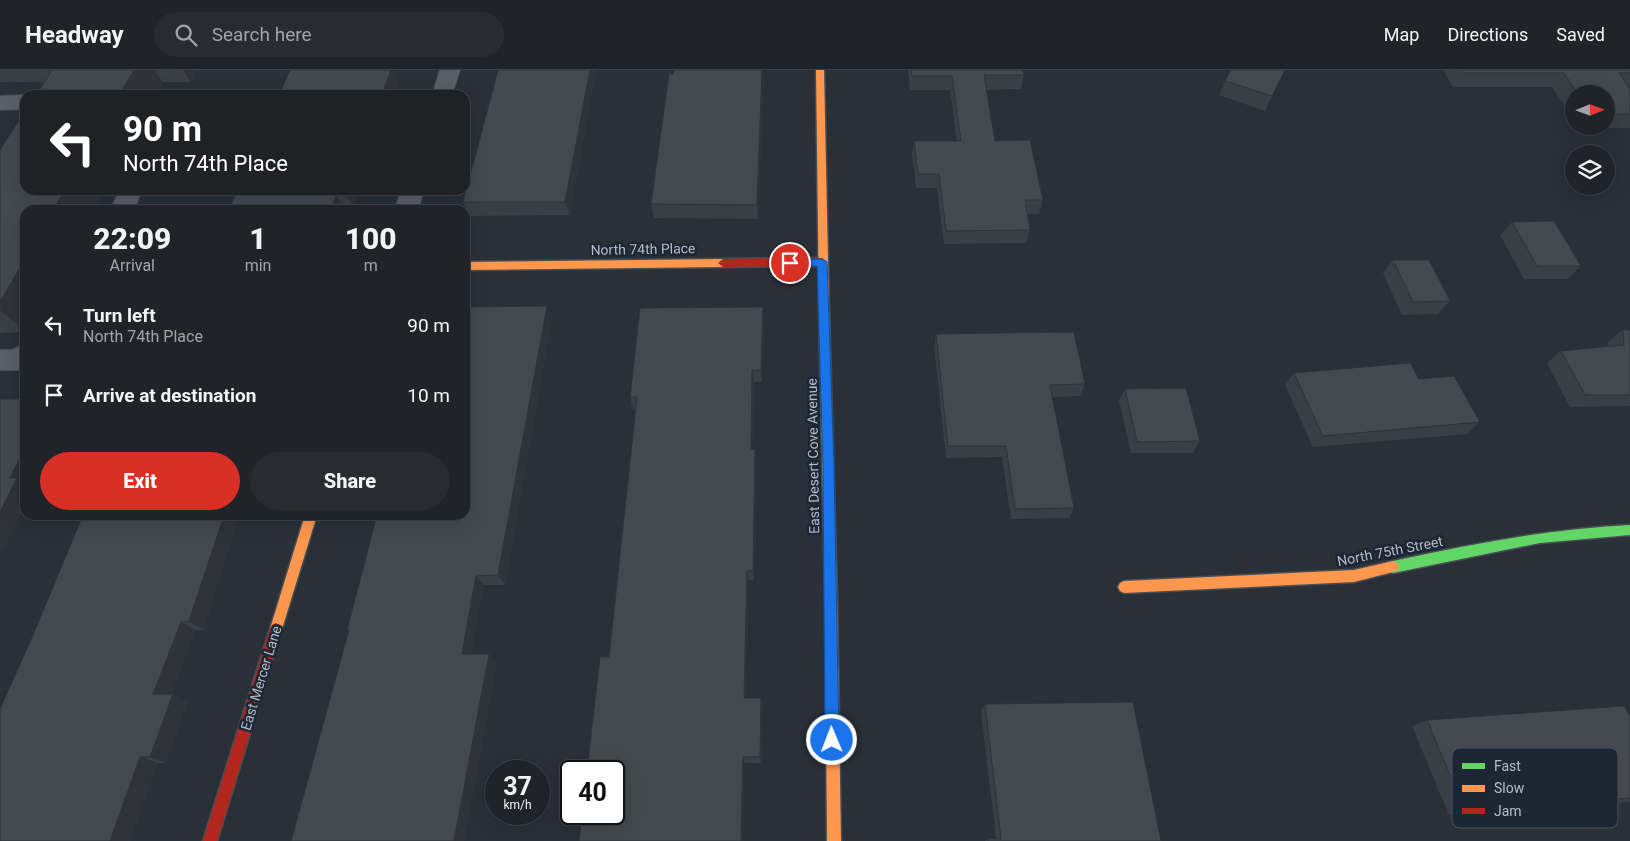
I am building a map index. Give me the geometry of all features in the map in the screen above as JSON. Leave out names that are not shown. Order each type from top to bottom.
[{"type":"street","points":[[444,90],[450,70]]},
{"type":"street","name":"East Desert Cove Avenue","points":[[820,70],[822,262],[829,466],[834,841]]},
{"type":"street","points":[[0,102],[20,102]]},
{"type":"street","name":"North 74th Place","points":[[470,266],[822,262]]},
{"type":"street","points":[[0,360],[17,360],[20,358]]},
{"type":"street","name":"East Mercer Lane","points":[[210,841],[309,520]]},
{"type":"street","name":"North 75th Street","points":[[1124,587],[1354,576],[1482,548],[1592,531],[1630,530]]},
{"type":"building","points":[[52,70],[134,70],[122,90],[39,90]]},
{"type":"building","points":[[290,70],[391,70],[384,90],[281,90]]},
{"type":"building","points":[[498,70],[590,70],[565,202],[463,202],[465,195],[470,195],[470,176]]},
{"type":"building","points":[[674,70],[762,70],[757,205],[651,204],[669,74],[673,74]]},
{"type":"building","points":[[911,70],[1023,70],[1024,75],[984,75],[995,141],[1030,140],[1043,200],[1025,200],[1030,230],[946,231],[939,174],[918,174],[914,141],[961,141],[952,76],[912,76]]},
{"type":"building","points":[[1231,70],[1285,70],[1272,96],[1225,81]]},
{"type":"building","points":[[1461,70],[1630,70],[1630,73],[1619,73],[1630,89],[1630,114],[1615,114],[1615,85],[1572,85],[1564,73],[1463,73]]},
{"type":"building","points":[[20,119],[20,195],[62,195],[56,205],[20,205],[20,268],[0,302],[0,150]]},
{"type":"building","points":[[235,195],[336,195],[333,205],[231,205]]},
{"type":"building","points":[[1554,221],[1581,266],[1537,266],[1512,222]]},
{"type":"building","points":[[1393,260],[1429,260],[1450,301],[1413,302]]},
{"type":"building","points":[[547,306],[498,575],[476,576],[462,654],[489,654],[454,841],[291,841],[349,630],[347,630],[376,520],[470,520],[470,307]]},
{"type":"building","points":[[763,307],[761,370],[752,370],[751,449],[755,449],[753,571],[747,571],[744,698],[761,698],[760,757],[743,757],[741,841],[579,841],[581,825],[625,825],[625,760],[588,760],[600,657],[609,657],[637,397],[630,397],[640,308]]},
{"type":"building","points":[[1623,330],[1630,330],[1630,395],[1585,395],[1561,351],[1624,345]]},
{"type":"building","points":[[1074,332],[1085,384],[1050,385],[1074,508],[1015,509],[1006,446],[948,446],[936,334]]},
{"type":"building","points":[[1410,363],[1419,379],[1454,376],[1480,422],[1323,436],[1294,373]]},
{"type":"building","points":[[1186,388],[1200,441],[1137,442],[1125,389]]},
{"type":"building","points":[[0,399],[20,399],[20,457],[10,478],[17,478],[0,512]]},
{"type":"building","points":[[81,520],[222,520],[189,621],[181,622],[153,694],[173,694],[150,757],[140,757],[110,841],[0,841],[0,709]]},
{"type":"building","points":[[1133,702],[1161,841],[988,841],[988,839],[1001,839],[985,704]]},
{"type":"building","points":[[1624,706],[1630,716],[1630,798],[1618,799],[1618,748],[1452,748],[1452,780],[1427,720]]},
{"type":"traffic: fast","points":[[824,310],[831,596]]},
{"type":"traffic: fast","points":[[1393,567],[1481,548],[1540,538],[1600,531],[1630,530]]},
{"type":"traffic: slow","points":[[820,70],[824,310]]},
{"type":"traffic: slow","points":[[470,266],[723,263]]},
{"type":"traffic: slow","points":[[276,629],[309,520]]},
{"type":"traffic: slow","points":[[1124,587],[1354,576],[1393,567]]},
{"type":"traffic: slow","points":[[831,596],[834,841]]},
{"type":"traffic: jam","points":[[723,263],[822,262]]},
{"type":"traffic: jam","points":[[210,841],[276,629]]},
{"type":"route","points":[[790,263],[822,262],[829,466],[832,740]]}]
